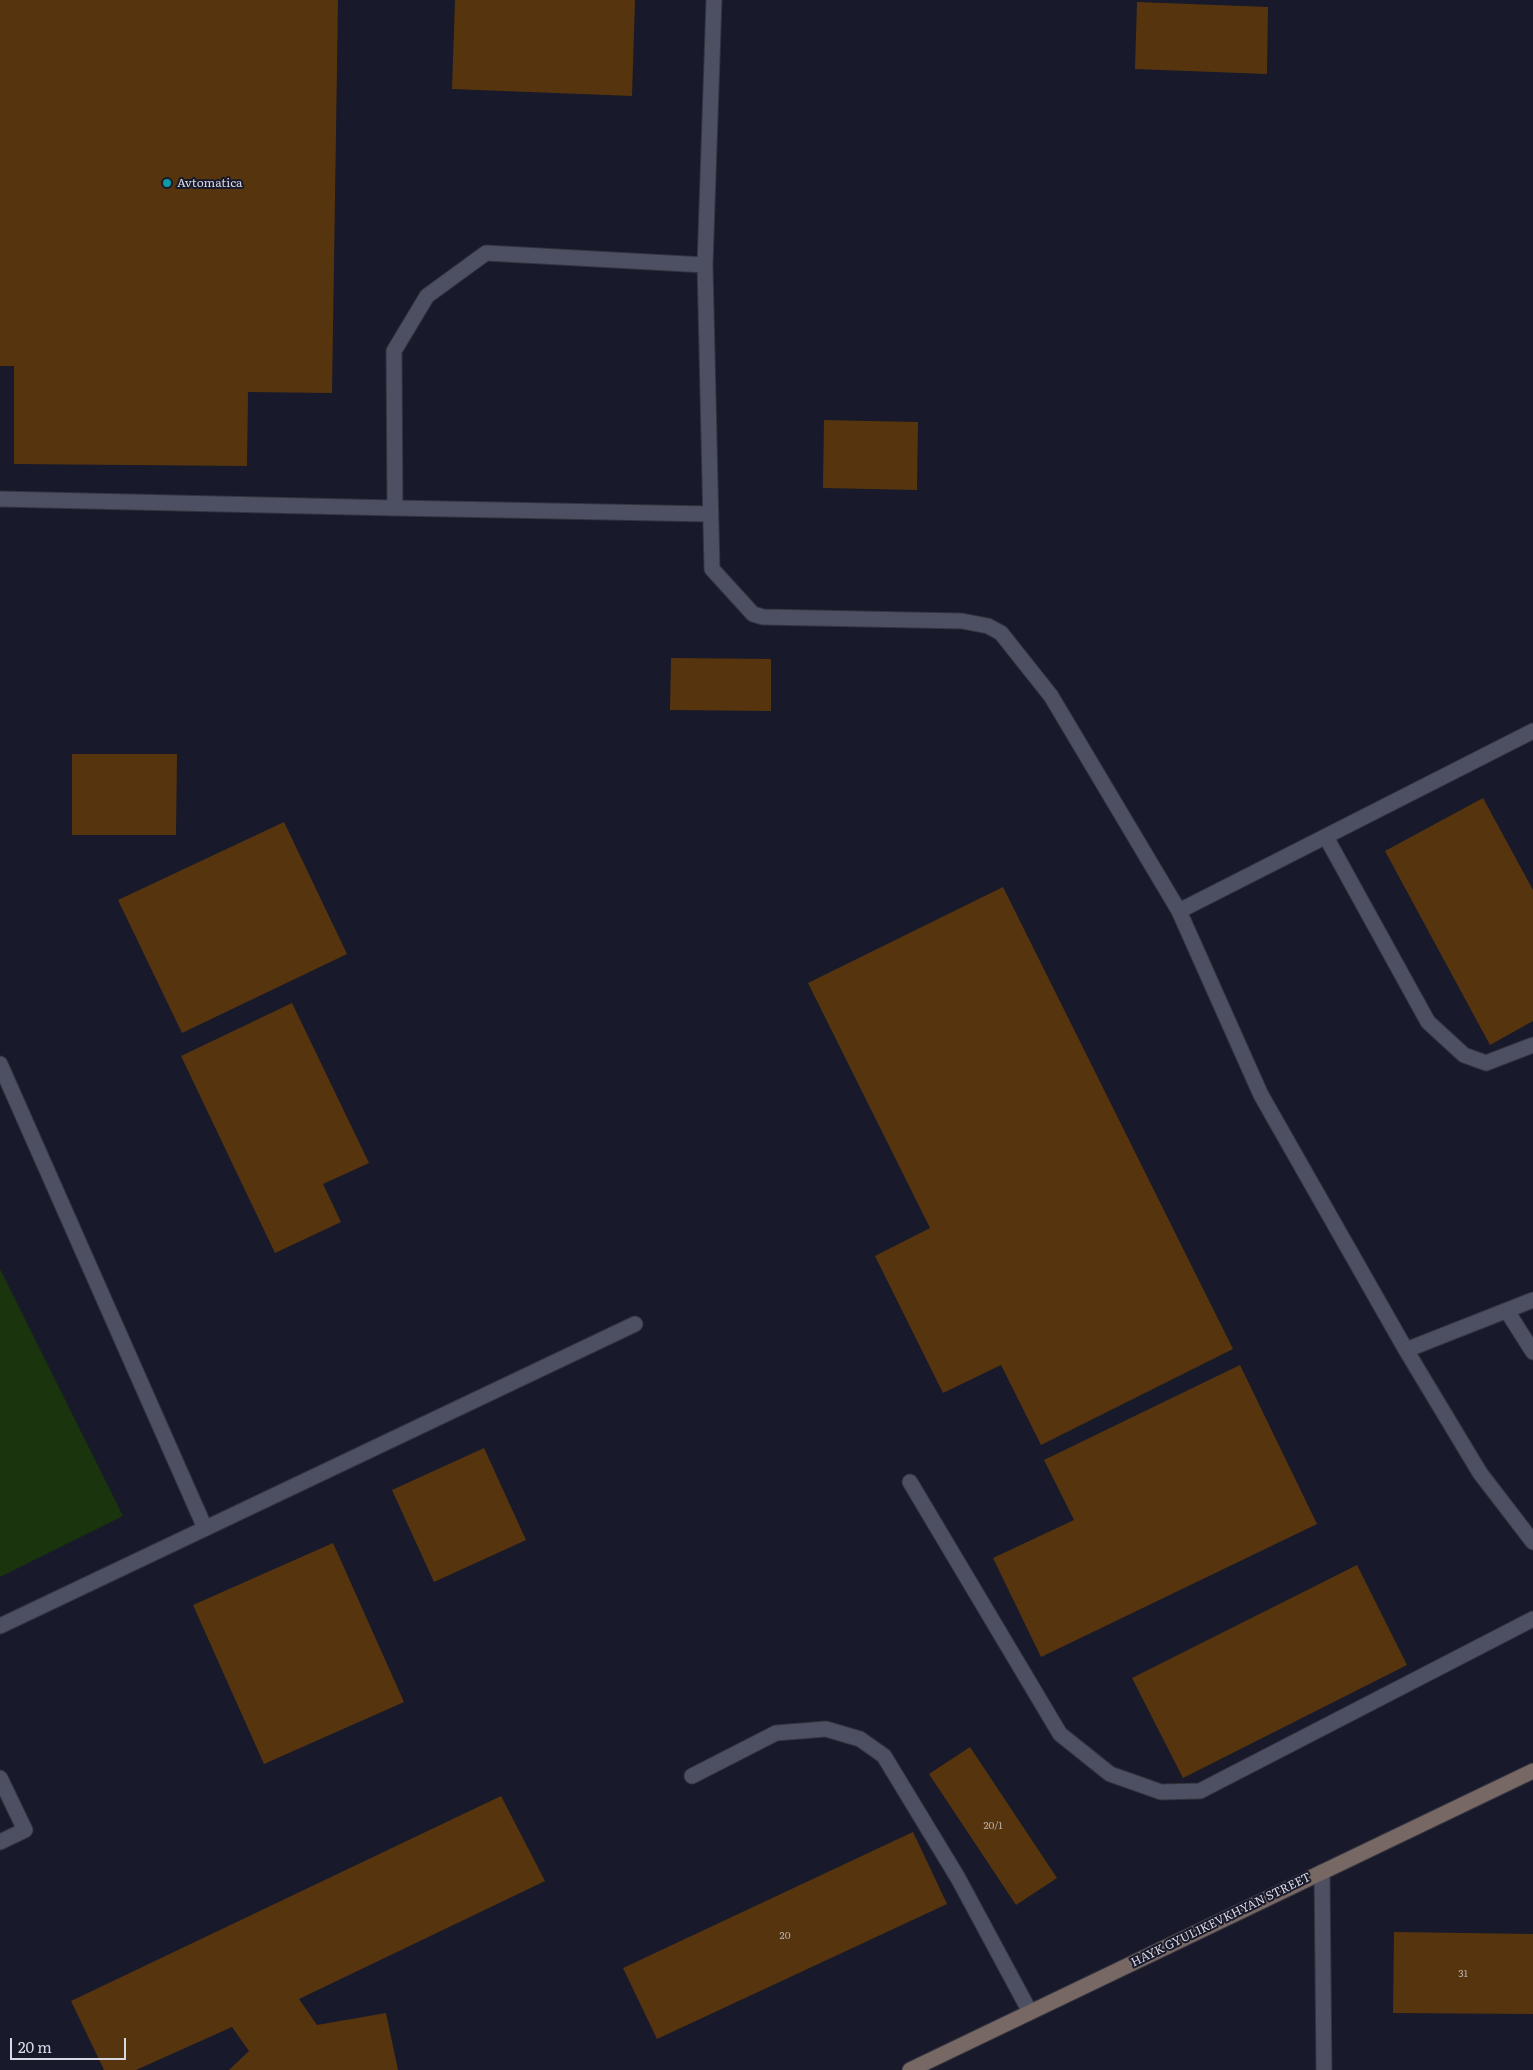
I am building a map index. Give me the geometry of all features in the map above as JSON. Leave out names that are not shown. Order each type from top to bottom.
[{"type":"street","points":[[714,0],[705,264],[712,569],[753,614],[763,617],[962,621],[988,626],[1001,633],[1050,696],[1179,911],[1262,1095],[1406,1350],[1480,1472],[1533,1542]]},
{"type":"street","points":[[394,508],[394,351],[427,296],[486,253],[705,264]]},
{"type":"street","points":[[0,500],[710,514]]},
{"type":"street","points":[[1179,911],[1533,731]]},
{"type":"street","points":[[1326,837],[1428,1022],[1464,1055],[1486,1063],[1533,1045]]},
{"type":"street","points":[[0,1064],[204,1528]]},
{"type":"street","points":[[1406,1350],[1533,1300]]},
{"type":"street","points":[[1507,1311],[1533,1352]]},
{"type":"street","points":[[0,1626],[635,1324]]},
{"type":"street","points":[[910,1482],[1060,1734],[1110,1774],[1161,1792],[1200,1791],[1533,1619]]},
{"type":"street","points":[[692,1776],[776,1733],[826,1729],[860,1739],[884,1756],[958,1878],[1030,2012]]},
{"type":"street","name":"HAYK GYULIKEVKHYAN STREET","points":[[910,2070],[1533,1771]]},
{"type":"street","points":[[0,1778],[25,1830],[0,1842]]},
{"type":"street","points":[[1322,1872],[1324,2070]]},
{"type":"green space","points":[[0,1269],[123,1516],[0,1577]]},
{"type":"building","name":"Avtomatica","points":[[0,0],[338,0],[332,393],[248,392],[247,466],[14,464],[14,366],[0,366]]},
{"type":"building","points":[[455,0],[635,0],[632,96],[452,89]]},
{"type":"building","points":[[1137,2],[1268,7],[1267,74],[1135,69]]},
{"type":"building","points":[[824,420],[918,422],[917,490],[823,488]]},
{"type":"building","points":[[671,658],[771,659],[771,711],[670,710]]},
{"type":"building","points":[[72,754],[177,754],[176,835],[72,835]]},
{"type":"building","points":[[1483,798],[1533,890],[1533,1021],[1490,1045],[1385,851]]},
{"type":"building","points":[[284,822],[347,954],[182,1033],[118,900]]},
{"type":"building","points":[[1003,887],[1233,1349],[1041,1445],[1001,1365],[943,1393],[875,1256],[930,1228],[808,983]]},
{"type":"building","points":[[292,1003],[369,1163],[323,1184],[341,1222],[275,1253],[181,1056]]},
{"type":"building","points":[[1240,1365],[1317,1524],[1041,1657],[993,1558],[1074,1520],[1044,1460]]},
{"type":"building","points":[[484,1448],[526,1540],[434,1582],[392,1490]]},
{"type":"building","points":[[333,1543],[404,1702],[264,1764],[193,1605]]},
{"type":"building","points":[[1357,1565],[1407,1665],[1183,1778],[1132,1678]]},
{"type":"building","points":[[970,1747],[1057,1878],[1016,1905],[929,1774]]},
{"type":"building","points":[[501,1796],[545,1881],[299,1999],[317,2025],[386,2013],[398,2070],[229,2070],[249,2051],[232,2027],[136,2070],[104,2070],[71,2001]]},
{"type":"building","points":[[913,1832],[947,1904],[657,2039],[623,1968]]},
{"type":"building","points":[[1394,1932],[1533,1934],[1533,2014],[1393,2013]]},
{"type":"place","name":"Avtomatica","points":[[167,183]]}]
